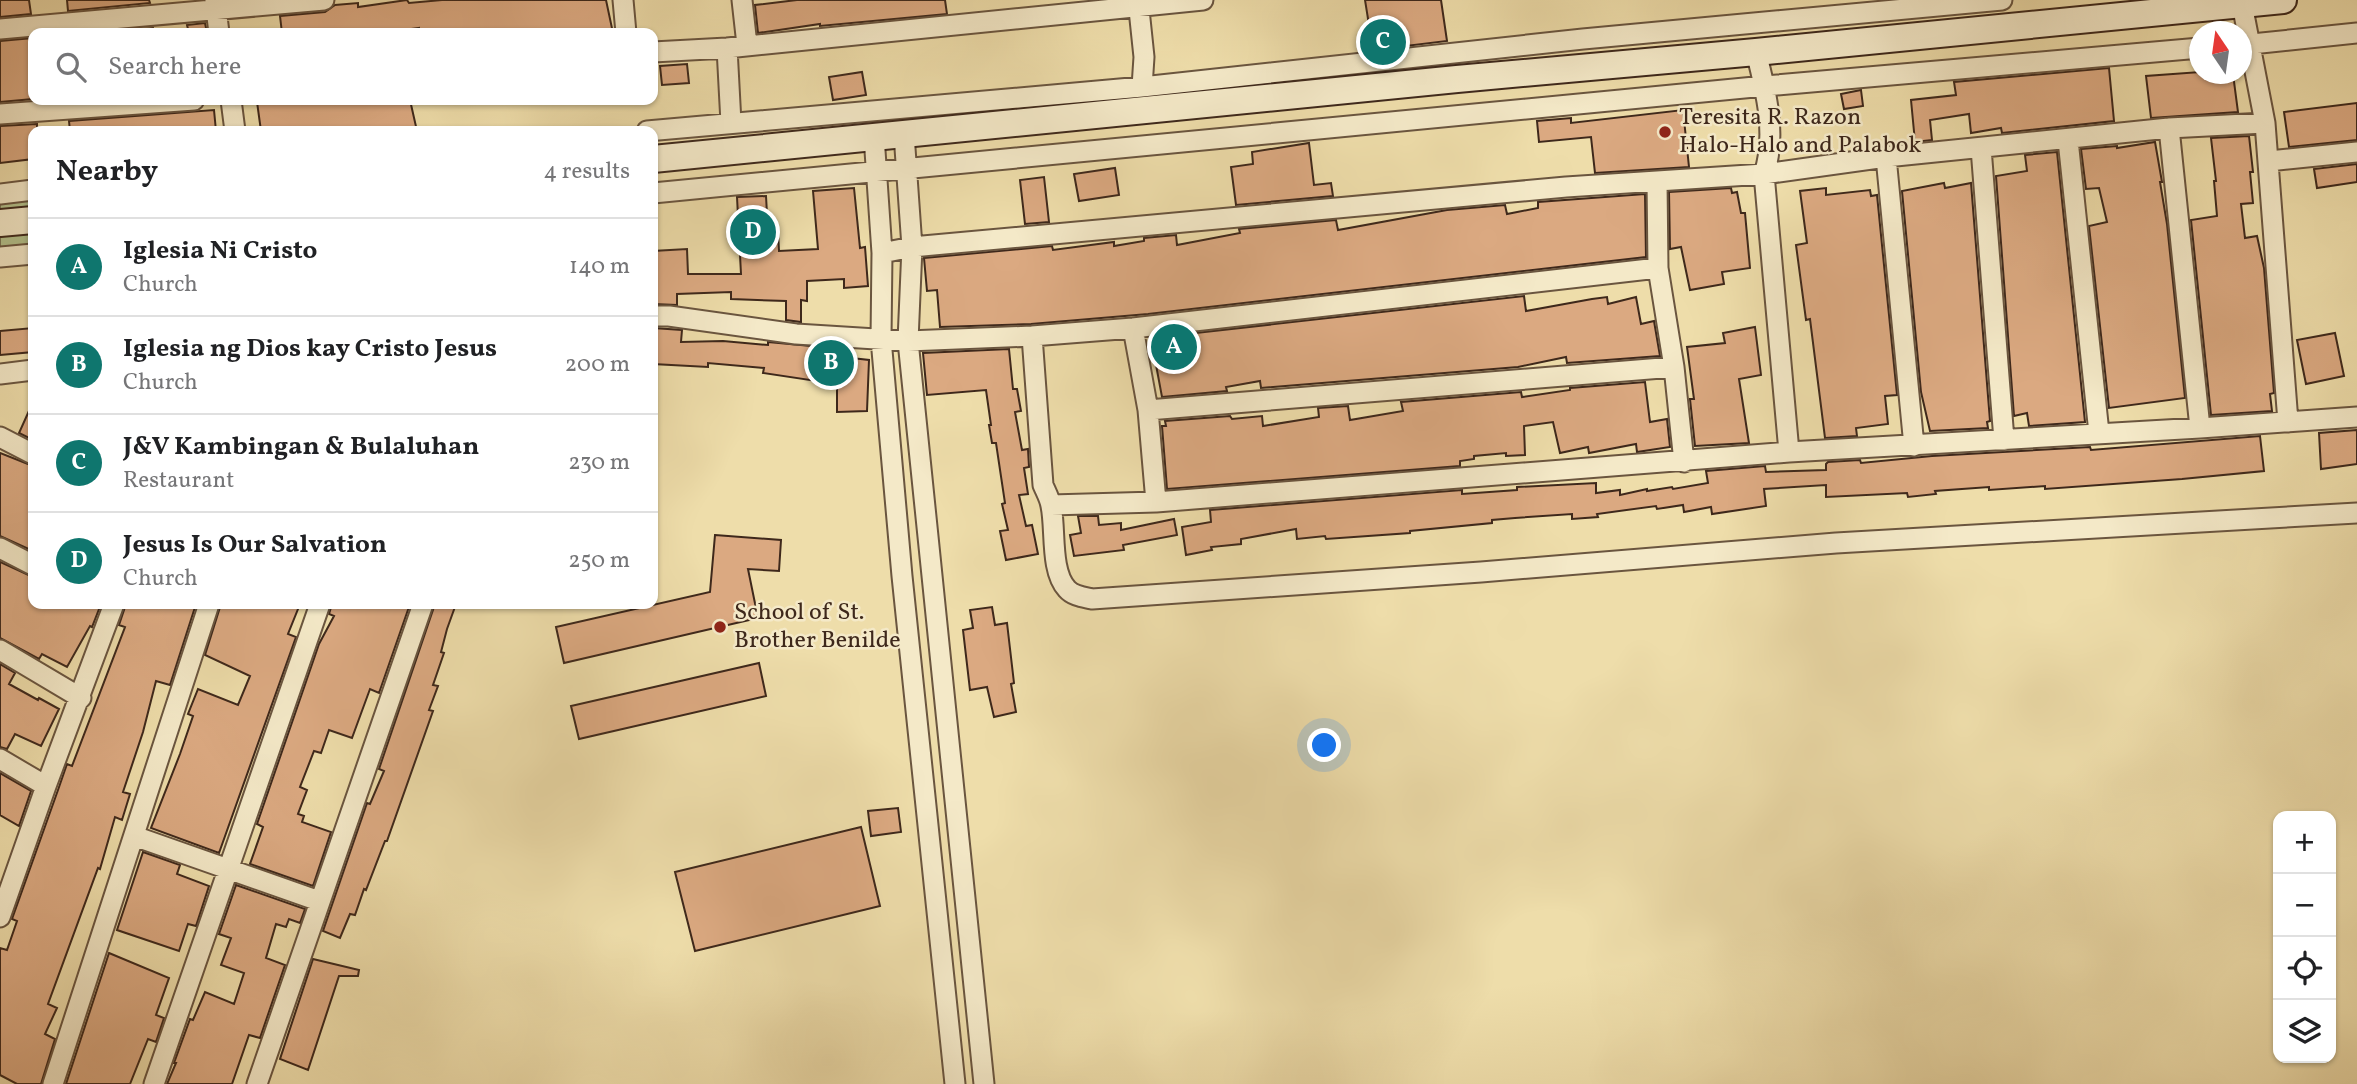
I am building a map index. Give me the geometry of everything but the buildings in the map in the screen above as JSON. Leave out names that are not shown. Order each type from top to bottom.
[{"type":"street","points":[[0,29],[215,5],[324,0]]},
{"type":"street","points":[[623,0],[626,28]]},
{"type":"street","points":[[741,0],[747,45]]},
{"type":"street","points":[[658,52],[727,48],[1138,3],[1203,0]]},
{"type":"street","points":[[658,130],[1142,87],[1583,39],[2002,0]]},
{"type":"street","points":[[658,158],[1444,80],[1756,52],[2174,5],[2242,4],[2283,0]]},
{"type":"street","points":[[1138,3],[1144,57],[1142,87]]},
{"type":"street","points":[[2242,4],[2243,21]]},
{"type":"street","points":[[215,5],[218,28]]},
{"type":"street","points":[[2252,43],[2357,33]]},
{"type":"street","points":[[727,48],[731,123]]},
{"type":"street","points":[[658,192],[1765,86],[2189,49]]},
{"type":"street","points":[[1756,52],[1765,86],[1770,155],[1764,174],[1790,452]]},
{"type":"street","points":[[2252,72],[2265,123],[2269,160],[2288,422]]},
{"type":"street","points":[[0,114],[125,105]]},
{"type":"street","points":[[232,105],[234,126]]},
{"type":"street","points":[[882,253],[912,247],[1566,187],[1764,174],[1886,158],[2169,128],[2265,123]]},
{"type":"street","points":[[2169,128],[2200,428]]},
{"type":"street","points":[[904,134],[912,247],[908,341],[984,1084]]},
{"type":"street","points":[[874,136],[882,253],[881,340],[902,576],[955,1084]]},
{"type":"street","points":[[2068,140],[2099,433]]},
{"type":"street","points":[[1982,148],[2004,440]]},
{"type":"street","points":[[2269,160],[2357,152]]},
{"type":"street","points":[[1886,158],[1914,446]]},
{"type":"street","points":[[1657,181],[1658,268],[1674,367],[1684,462]]},
{"type":"street","points":[[0,194],[28,191]]},
{"type":"street","points":[[0,223],[28,220]]},
{"type":"street","points":[[0,257],[28,254]]},
{"type":"street","points":[[658,316],[796,334],[881,340],[1032,336],[1133,328],[1658,268]]},
{"type":"street","points":[[1133,328],[1148,410],[1156,502]]},
{"type":"street","points":[[1032,336],[1043,485],[1051,505],[1056,560],[1068,590],[1077,596],[1092,599],[1467,573],[1836,543],[2357,513]]},
{"type":"street","points":[[1148,410],[1674,367]]},
{"type":"street","points":[[0,374],[28,371]]},
{"type":"street","points":[[1051,505],[1156,502],[1790,452],[2357,417]]},
{"type":"street","points":[[0,438],[28,452]]},
{"type":"street","points":[[0,548],[28,562]]},
{"type":"street","points":[[0,917],[7,870],[46,786],[111,609]]},
{"type":"street","points":[[53,1084],[207,609]]},
{"type":"street","points":[[154,1084],[318,609]]},
{"type":"street","points":[[257,1084],[421,609]]},
{"type":"street","points":[[0,650],[80,698]]},
{"type":"street","points":[[0,759],[46,786]]},
{"type":"street","points":[[134,836],[319,901]]},
{"type":"green space","points":[[28,195],[28,209],[0,212],[0,198]]},
{"type":"green space","points":[[0,229],[28,231],[28,246],[0,251]]},
{"type":"place","name":"J&V Kambingan & Bulaluhan","points":[[1383,42]]},
{"type":"place","name":"Teresita R. Razon Halo-Halo and Palabok","points":[[1665,132]]},
{"type":"place","name":"Jesus Is Our Salvation","points":[[753,232]]},
{"type":"place","name":"Iglesia Ni Cristo","points":[[1174,347]]},
{"type":"place","name":"Iglesia ng Dios kay Cristo Jesus","points":[[831,363]]},
{"type":"place","name":"School of St. Brother Benilde","points":[[720,627]]}]
